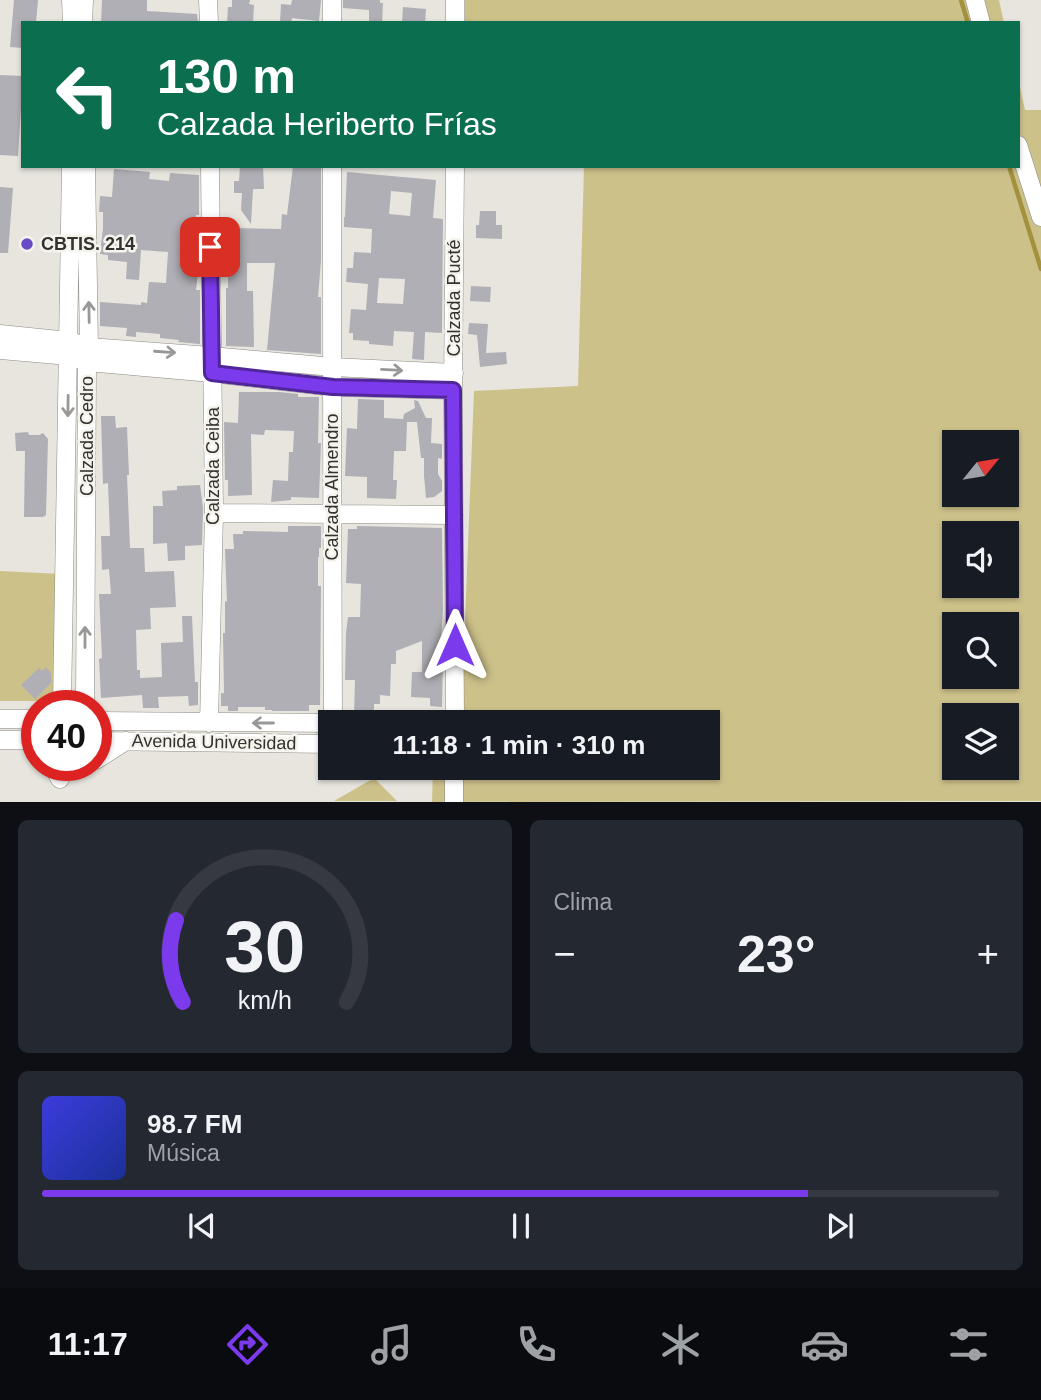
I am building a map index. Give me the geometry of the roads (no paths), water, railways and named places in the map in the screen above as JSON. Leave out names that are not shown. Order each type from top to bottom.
[{"type":"street","points":[[71,0],[72,21]]},
{"type":"street","points":[[83,0],[83,21]]},
{"type":"street","points":[[208,0],[209,21]]},
{"type":"street","points":[[332,0],[332,21]]},
{"type":"street","points":[[455,0],[455,21]]},
{"type":"street","points":[[975,0],[980,21]]},
{"type":"street","points":[[1020,151],[1041,217]]},
{"type":"street","name":"Calzada Cedro","points":[[62,690],[71,168]]},
{"type":"street","name":"Calzada Cedro","points":[[85,690],[88,354],[86,168]]},
{"type":"street","name":"Calzada Ceiba","points":[[209,723],[214,513],[210,168]]},
{"type":"street","name":"Calzada Almendro","points":[[332,168],[332,710]]},
{"type":"street","name":"Calzada Pucté","points":[[455,168],[455,710]]},
{"type":"street","points":[[0,334],[88,354],[212,364],[333,367],[454,381]]},
{"type":"street","points":[[0,350],[69,349]]},
{"type":"street","points":[[212,364],[333,387],[454,381]]},
{"type":"street","points":[[214,513],[454,515]]},
{"type":"street","points":[[0,719],[21,719]]},
{"type":"street","name":"Avenida Universidad","points":[[112,722],[318,723]]},
{"type":"street","points":[[0,740],[21,740]]},
{"type":"street","name":"Avenida Universidad","points":[[112,741],[318,744]]},
{"type":"street","points":[[112,751],[127,741]]},
{"type":"street","points":[[454,780],[454,802]]},
{"type":"waterway","points":[[961,0],[967,21]]},
{"type":"waterway","points":[[1010,168],[1041,269]]},
{"type":"place","name":"CBTIS. 214","points":[[27,244]]}]
